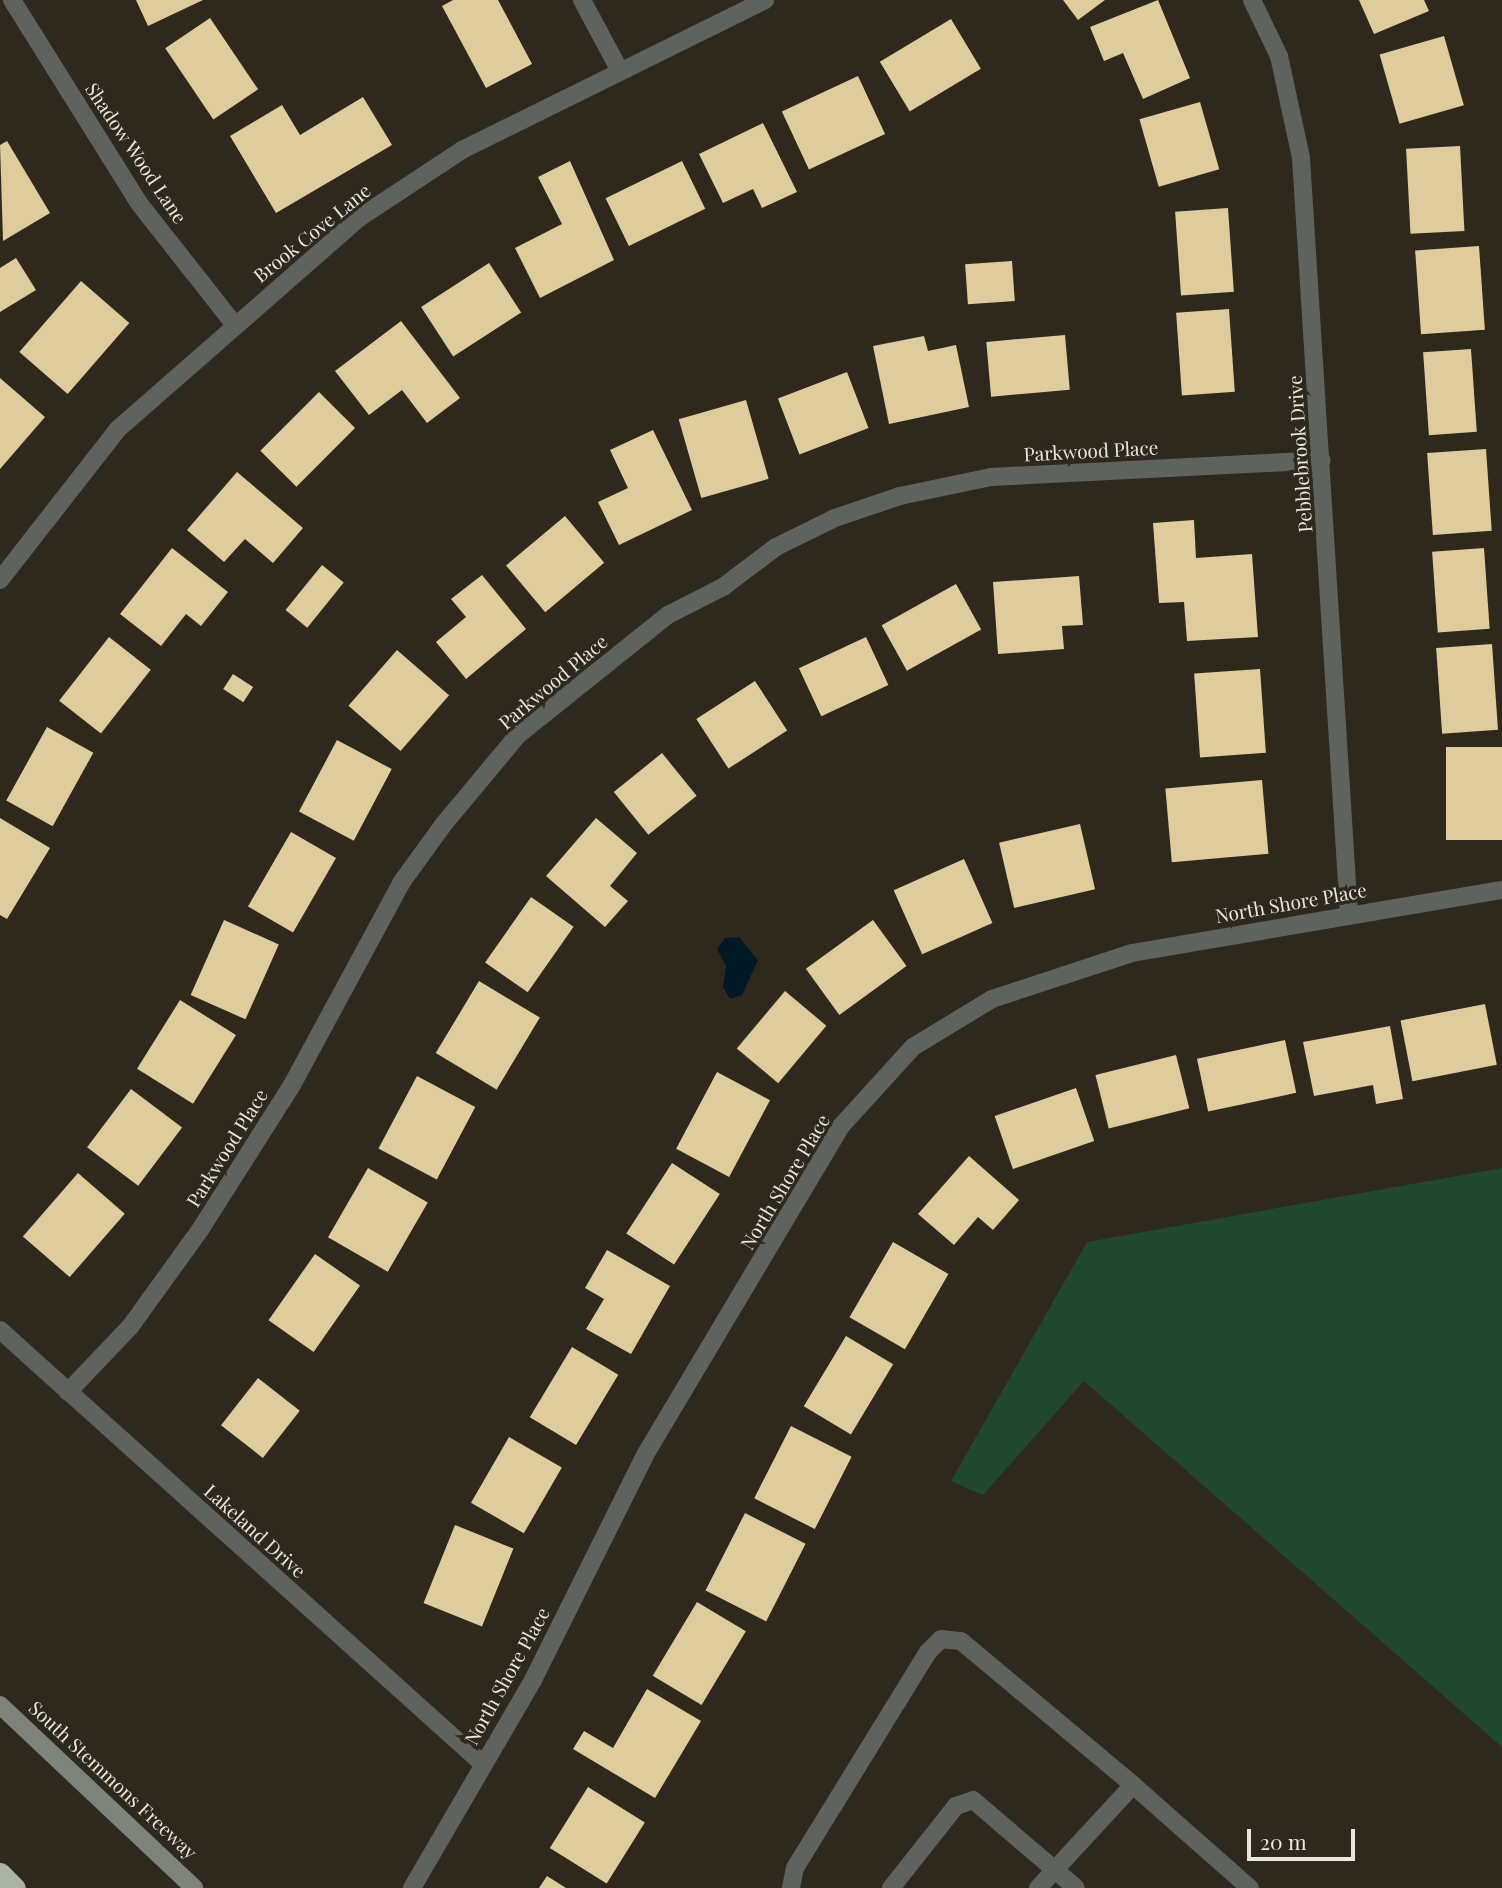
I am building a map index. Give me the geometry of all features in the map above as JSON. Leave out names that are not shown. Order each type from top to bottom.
[{"type":"highway","points":[[0,1873],[15,1888]]},
{"type":"main road","name":"South Stemmons Freeway","points":[[0,1705],[194,1888]]},
{"type":"street","name":"Shadow Wood Lane","points":[[12,0],[138,202],[234,324]]},
{"type":"street","points":[[582,0],[620,72]]},
{"type":"street","name":"Brook Cove Lane","points":[[0,580],[118,429],[234,324],[359,218],[462,150],[765,0]]},
{"type":"street","name":"Pebblebrook Drive","points":[[1252,0],[1279,56],[1301,158],[1349,914]]},
{"type":"street","name":"Parkwood Place","points":[[68,1392],[130,1327],[200,1230],[292,1085],[401,883],[443,825],[518,735],[668,615],[723,587],[776,547],[835,518],[900,496],[991,477],[1322,460]]},
{"type":"street","name":"North Shore Place","points":[[412,1888],[533,1681],[645,1455],[842,1125],[914,1047],[992,999],[1047,977],[1132,953],[1502,890]]},
{"type":"street","name":"Lakeland Drive","points":[[0,1330],[483,1763]]},
{"type":"street","points":[[791,1888],[795,1868],[928,1652],[941,1639],[961,1641],[1133,1785],[1250,1888]]},
{"type":"street","points":[[1038,1888],[1133,1785]]},
{"type":"street","points":[[891,1888],[956,1806],[973,1800],[1076,1888]]},
{"type":"green space","points":[[1502,1168],[1502,1747],[1084,1381],[983,1495],[951,1481],[1087,1242]]},
{"type":"water","points":[[739,937],[758,960],[742,995],[730,999],[723,987],[726,966],[717,949],[725,938]]},
{"type":"building","points":[[136,0],[203,0],[148,26]]},
{"type":"building","points":[[453,0],[498,0],[532,64],[486,88],[442,6]]},
{"type":"building","points":[[1063,0],[1105,0],[1078,20]]},
{"type":"building","points":[[1158,0],[1190,78],[1143,99],[1123,53],[1104,61],[1090,27]]},
{"type":"building","points":[[1359,0],[1424,0],[1429,11],[1374,34]]},
{"type":"building","points":[[210,18],[258,89],[213,119],[165,48]]},
{"type":"building","points":[[951,19],[981,69],[910,111],[880,62]]},
{"type":"building","points":[[1444,36],[1464,105],[1399,124],[1380,54]]},
{"type":"building","points":[[858,76],[885,134],[809,170],[782,111]]},
{"type":"building","points":[[363,97],[392,145],[276,213],[230,136],[282,105],[300,135]]},
{"type":"building","points":[[1200,102],[1219,169],[1159,187],[1139,119]]},
{"type":"building","points":[[763,123],[797,192],[762,208],[753,189],[723,203],[699,154]]},
{"type":"building","points":[[7,141],[50,213],[3,241],[0,145]]},
{"type":"building","points":[[1460,146],[1464,231],[1411,234],[1406,149]]},
{"type":"building","points":[[570,161],[614,260],[540,298],[515,248],[562,224],[538,177]]},
{"type":"building","points":[[682,161],[705,209],[629,246],[606,198]]},
{"type":"building","points":[[1228,208],[1234,292],[1181,295],[1175,212]]},
{"type":"building","points":[[1479,246],[1485,330],[1421,334],[1415,250]]},
{"type":"building","points":[[16,258],[36,290],[0,312],[0,268]]},
{"type":"building","points":[[1012,261],[1015,301],[968,304],[965,264]]},
{"type":"building","points":[[489,263],[521,312],[453,357],[421,307]]},
{"type":"building","points":[[81,281],[129,323],[68,394],[19,352]]},
{"type":"building","points":[[1229,309],[1235,392],[1182,395],[1176,313]]},
{"type":"building","points":[[401,321],[460,398],[427,423],[402,390],[369,415],[335,371]]},
{"type":"building","points":[[1065,335],[1070,390],[991,397],[986,342]]},
{"type":"building","points":[[924,336],[928,351],[956,345],[969,407],[889,424],[873,346]]},
{"type":"building","points":[[1471,349],[1477,432],[1429,435],[1423,352]]},
{"type":"building","points":[[847,372],[869,428],[799,455],[778,399]]},
{"type":"building","points":[[0,378],[45,417],[0,469]]},
{"type":"building","points":[[319,392],[355,428],[296,487],[260,451]]},
{"type":"building","points":[[746,400],[769,479],[701,498],[679,419]]},
{"type":"building","points":[[653,430],[692,510],[619,545],[598,502],[628,488],[610,450]]},
{"type":"building","points":[[1486,449],[1492,531],[1433,535],[1427,453]]},
{"type":"building","points":[[237,472],[303,528],[273,563],[245,539],[224,562],[187,530]]},
{"type":"building","points":[[565,516],[604,563],[545,612],[506,565]]},
{"type":"building","points":[[1194,520],[1196,558],[1252,554],[1258,637],[1187,641],[1184,602],[1159,603],[1153,523]]},
{"type":"building","points":[[172,548],[228,592],[201,626],[186,614],[161,646],[120,614]]},
{"type":"building","points":[[1484,548],[1490,629],[1438,632],[1432,552]]},
{"type":"building","points":[[322,565],[344,583],[307,628],[285,610]]},
{"type":"building","points":[[482,575],[526,629],[466,679],[436,642],[466,617],[451,599]]},
{"type":"building","points":[[1079,576],[1083,625],[1062,626],[1064,649],[998,654],[993,582]]},
{"type":"building","points":[[956,584],[981,629],[907,671],[882,625]]},
{"type":"building","points":[[109,637],[151,670],[101,733],[59,701]]},
{"type":"building","points":[[866,637],[888,685],[821,716],[799,668]]},
{"type":"building","points":[[1492,644],[1498,730],[1442,734],[1436,648]]},
{"type":"building","points":[[397,650],[449,695],[401,751],[348,706]]},
{"type":"building","points":[[1260,669],[1266,753],[1200,757],[1194,674]]},
{"type":"building","points":[[233,674],[253,687],[243,702],[223,689]]},
{"type":"building","points":[[755,681],[787,730],[728,769],[696,719]]},
{"type":"building","points":[[47,727],[93,753],[53,826],[6,800]]},
{"type":"building","points":[[337,740],[392,769],[354,841],[299,812]]},
{"type":"building","points":[[1446,747],[1502,747],[1502,840],[1446,840]]},
{"type":"building","points":[[662,753],[697,796],[648,835],[614,792]]},
{"type":"building","points":[[1262,780],[1268,854],[1172,862],[1165,788]]},
{"type":"building","points":[[0,818],[50,848],[7,919],[0,915]]},
{"type":"building","points":[[596,818],[637,853],[610,886],[628,901],[605,927],[546,876]]},
{"type":"building","points":[[1080,824],[1095,889],[1014,908],[999,843]]},
{"type":"building","points":[[291,832],[336,858],[293,932],[248,906]]},
{"type":"building","points":[[964,859],[992,923],[922,954],[894,890]]},
{"type":"building","points":[[531,897],[574,927],[528,992],[485,963]]},
{"type":"building","points":[[224,920],[279,944],[245,1019],[191,995]]},
{"type":"building","points":[[873,920],[907,966],[839,1015],[806,969]]},
{"type":"building","points":[[479,981],[540,1018],[497,1090],[436,1053]]},
{"type":"building","points":[[785,991],[826,1026],[778,1083],[737,1048]]},
{"type":"building","points":[[180,1000],[236,1035],[193,1104],[137,1069]]},
{"type":"building","points":[[1485,1004],[1497,1065],[1412,1081],[1401,1020]]},
{"type":"building","points":[[1390,1026],[1403,1099],[1376,1104],[1373,1085],[1314,1096],[1303,1042]]},
{"type":"building","points":[[1285,1040],[1296,1093],[1208,1112],[1197,1059]]},
{"type":"building","points":[[1176,1055],[1189,1108],[1109,1128],[1095,1075]]},
{"type":"building","points":[[717,1072],[770,1100],[729,1177],[676,1149]]},
{"type":"building","points":[[417,1076],[475,1107],[437,1179],[379,1148]]},
{"type":"building","points":[[1076,1088],[1094,1141],[1013,1169],[995,1116]]},
{"type":"building","points":[[131,1089],[182,1128],[138,1186],[87,1147]]},
{"type":"building","points":[[969,1156],[1019,1200],[993,1230],[978,1217],[954,1245],[918,1214]]},
{"type":"building","points":[[672,1163],[720,1194],[674,1264],[626,1233]]},
{"type":"building","points":[[368,1168],[428,1202],[388,1272],[328,1237]]},
{"type":"building","points":[[78,1173],[125,1214],[70,1277],[23,1236]]},
{"type":"building","points":[[893,1242],[948,1274],[905,1349],[850,1317]]},
{"type":"building","points":[[607,1250],[670,1286],[631,1354],[586,1329],[604,1299],[585,1288]]},
{"type":"building","points":[[315,1254],[360,1286],[314,1352],[269,1320]]},
{"type":"building","points":[[846,1336],[893,1364],[851,1435],[804,1406]]},
{"type":"building","points":[[572,1347],[618,1375],[576,1445],[530,1417]]},
{"type":"building","points":[[258,1378],[300,1411],[263,1458],[221,1425]]},
{"type":"building","points":[[791,1426],[852,1457],[815,1529],[754,1498]]},
{"type":"building","points":[[509,1437],[562,1468],[524,1533],[471,1503]]},
{"type":"building","points":[[745,1513],[806,1544],[766,1621],[706,1591]]},
{"type":"building","points":[[455,1525],[513,1549],[482,1626],[424,1603]]},
{"type":"building","points":[[697,1602],[746,1631],[702,1705],[653,1676]]},
{"type":"building","points":[[647,1689],[701,1721],[655,1798],[573,1749],[584,1731],[613,1748]]},
{"type":"building","points":[[588,1787],[645,1823],[607,1884],[550,1848]]},
{"type":"building","points":[[547,1876],[566,1888],[539,1888]]}]
